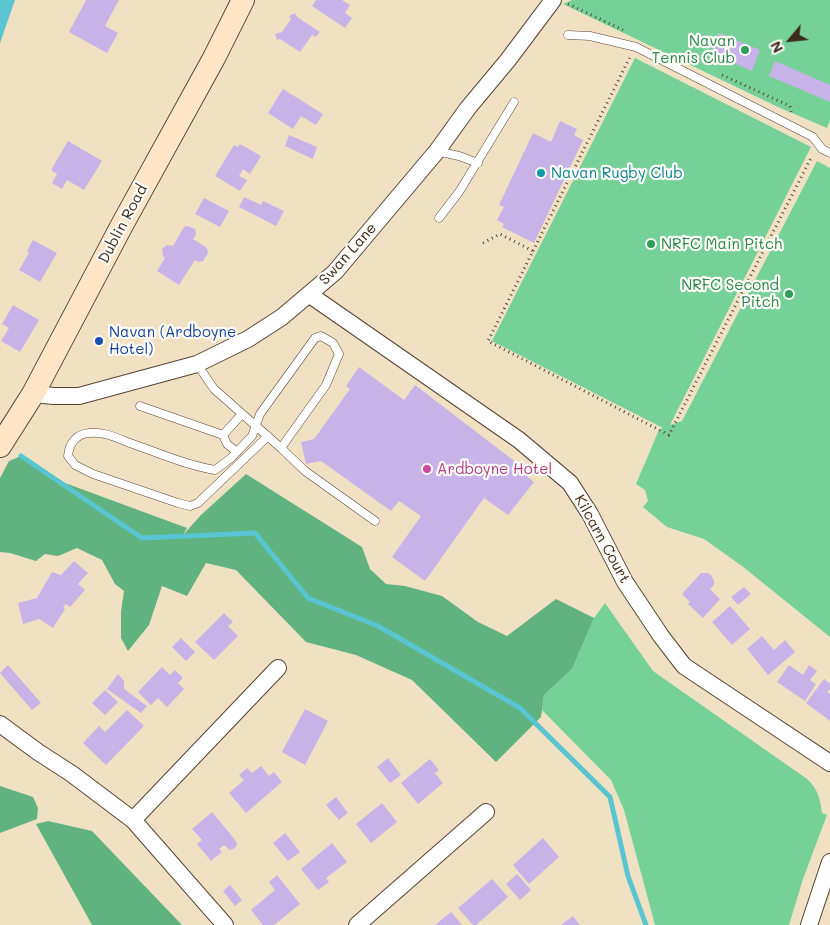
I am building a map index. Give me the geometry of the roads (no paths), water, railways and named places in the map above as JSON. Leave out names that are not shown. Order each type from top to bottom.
[{"type":"main road","name":"Dublin Road","points":[[0,446],[33,394],[122,225],[214,58],[243,0]]},
{"type":"street","name":"Swan Lane","points":[[33,394],[78,396],[197,364],[248,339],[282,317],[335,272],[437,151],[468,108],[554,0]]},
{"type":"street","name":"Kilcarn Court","points":[[310,295],[519,440],[570,483],[590,514],[625,582],[661,636],[684,666],[830,763]]},
{"type":"street","points":[[133,820],[278,668]]},
{"type":"street","points":[[0,724],[72,774],[133,820],[225,925]]},
{"type":"street","points":[[357,925],[486,812]]},
{"type":"street","points":[[809,925],[830,862]]},
{"type":"lane","points":[[568,35],[590,36],[636,47],[813,137],[828,150]]},
{"type":"lane","points":[[439,218],[478,163],[514,102]]},
{"type":"lane","points":[[437,151],[478,163]]},
{"type":"lane","points":[[268,436],[198,503],[190,506],[93,474],[75,465],[68,456],[72,440],[88,432],[104,434],[197,467],[215,470],[237,452],[252,436],[260,414],[315,338],[321,336],[332,344],[340,354],[326,385],[281,448]]},
{"type":"lane","points":[[197,364],[214,389],[268,436],[305,472],[375,522]]},
{"type":"lane","points":[[140,406],[223,435],[227,444],[237,452]]},
{"type":"lane","points":[[223,435],[242,414]]},
{"type":"water","points":[[0,0],[15,0],[0,43]]},
{"type":"waterway","points":[[21,456],[142,538],[255,533],[308,598],[378,626],[520,708],[610,797],[628,876],[646,925]]},
{"type":"place","name":"Navan Tennis Club","points":[[745,50]]},
{"type":"place","name":"Navan Rugby Club","points":[[541,173]]},
{"type":"place","name":"NRFC Main Pitch","points":[[651,244]]},
{"type":"place","name":"NRFC Second Pitch","points":[[789,294]]},
{"type":"place","name":"Navan (Ardboyne Hotel)","points":[[99,341]]},
{"type":"place","name":"Ardboyne Hotel","points":[[427,469]]}]
